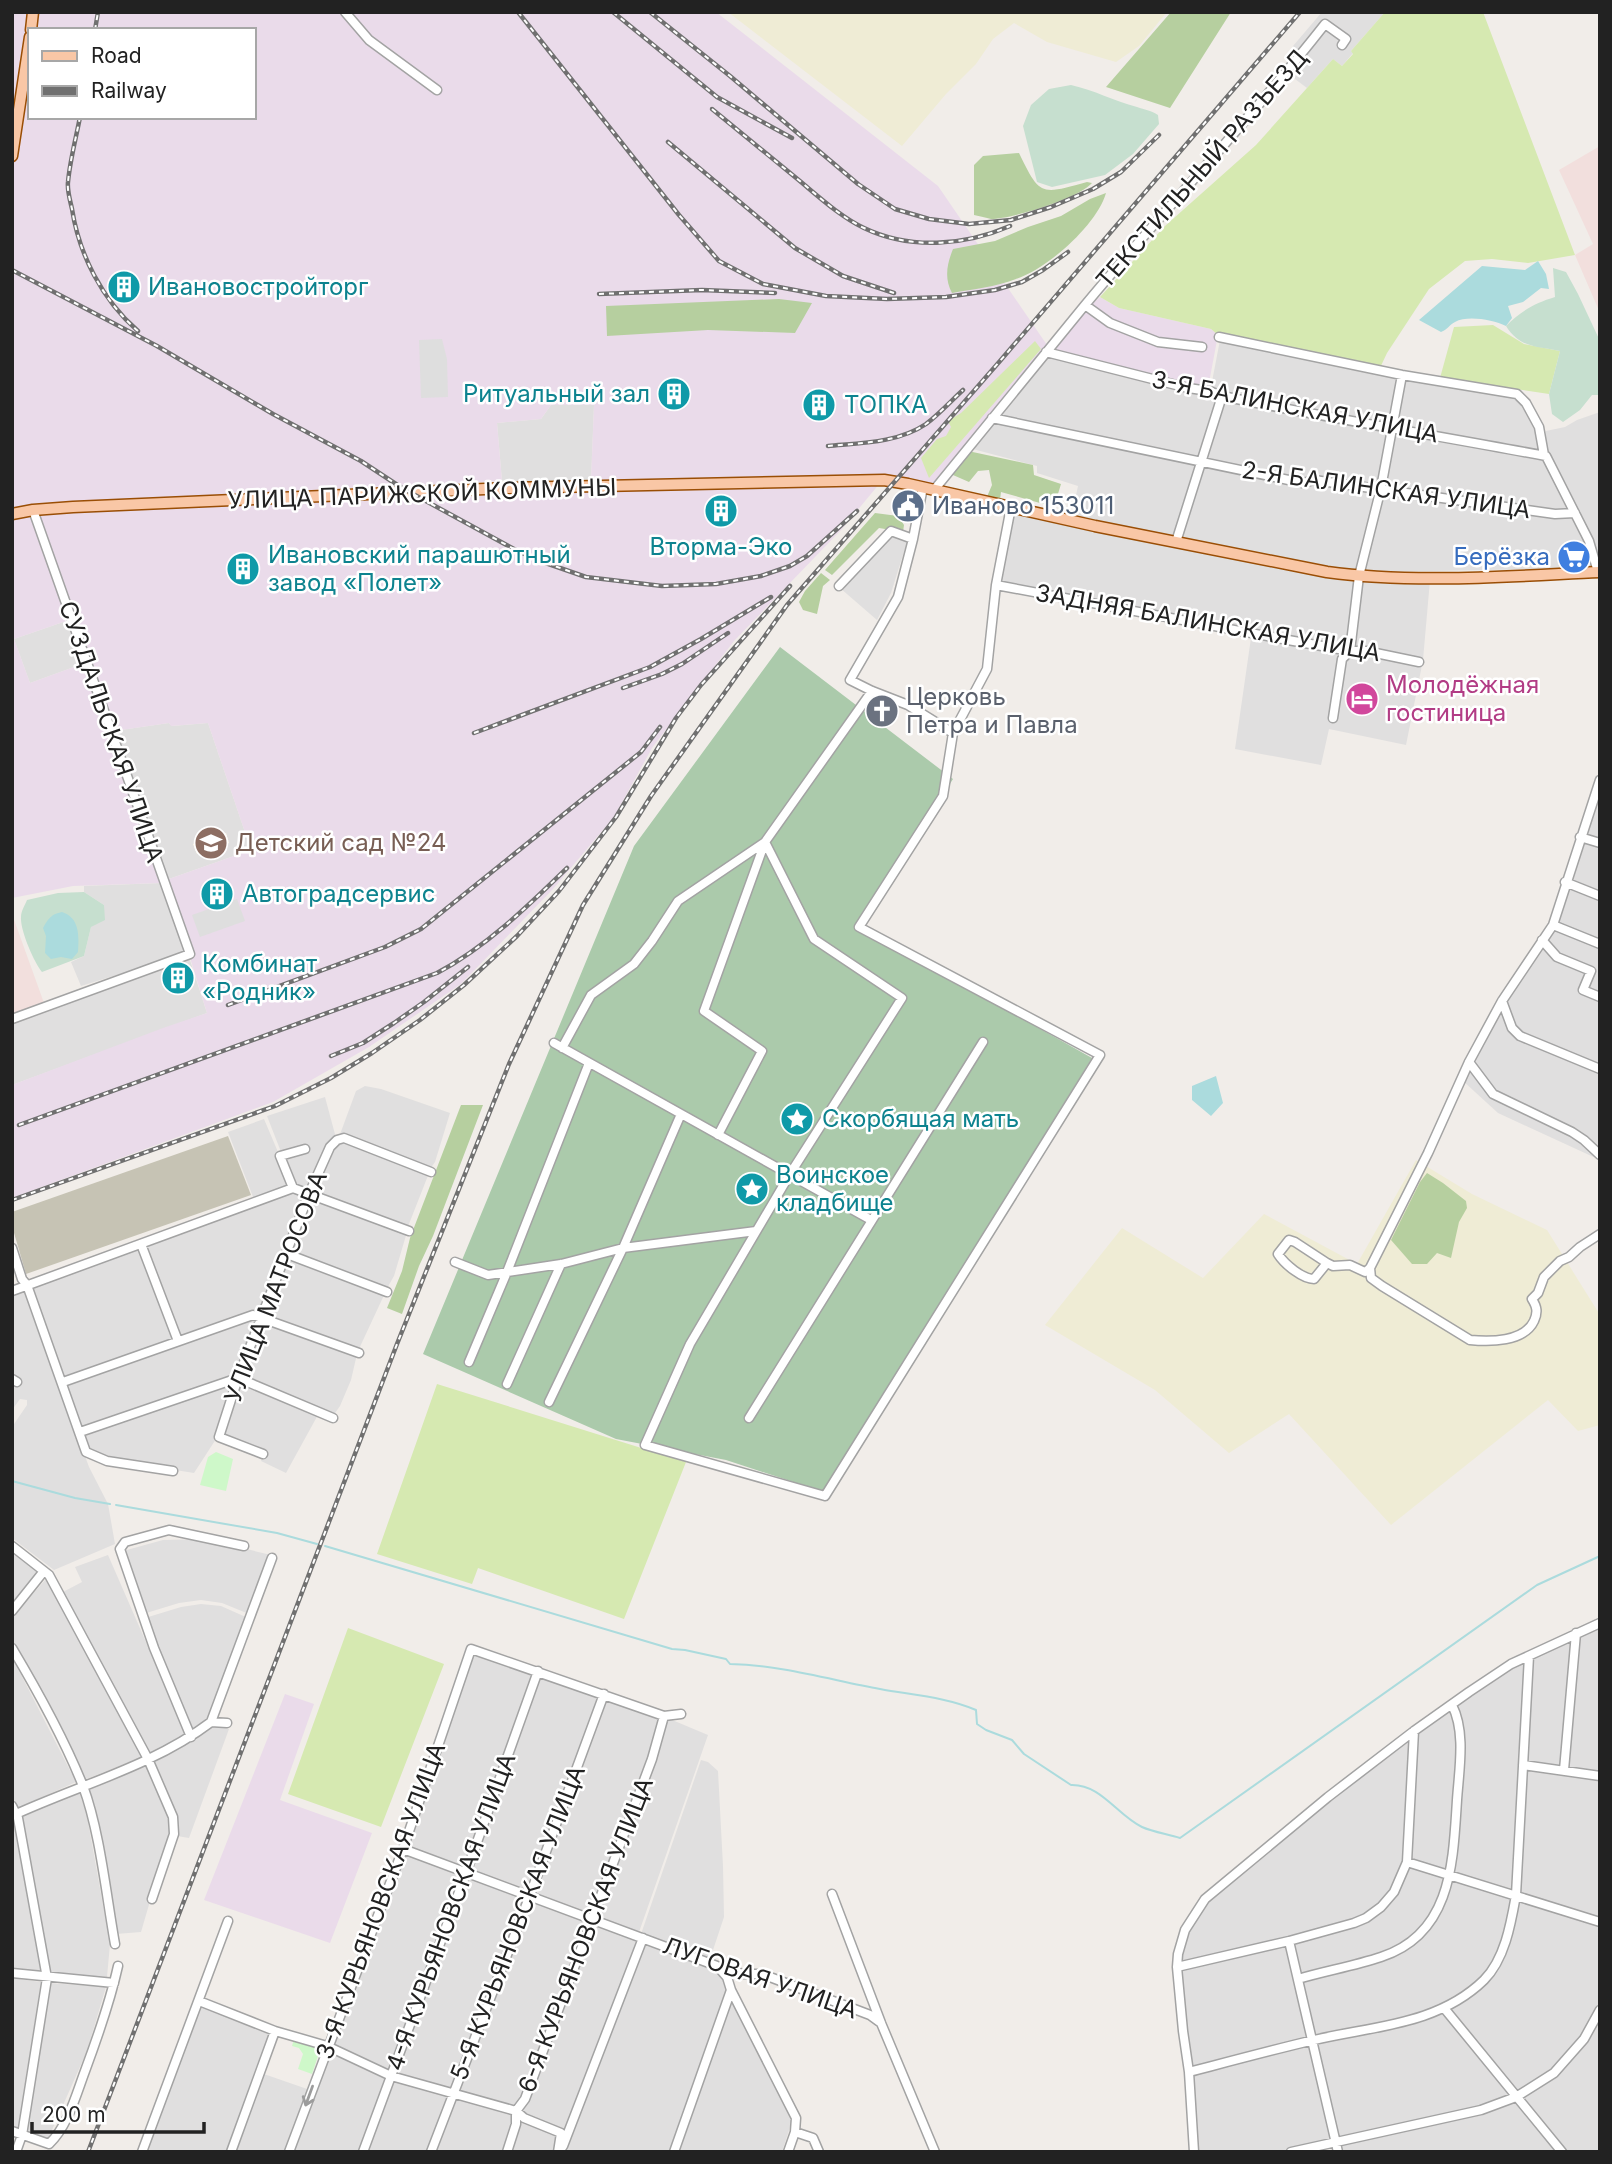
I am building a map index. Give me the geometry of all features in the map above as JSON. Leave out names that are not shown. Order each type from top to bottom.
[{"type":"main road","points":[[12,156],[28,50]]},
{"type":"main road","name":"УЛИЦА ПАРИЖСКОЙ КОММУНЫ","points":[[12,514],[33,510],[508,488],[884,480],[1327,572],[1359,576],[1448,577],[1599,572]]},
{"type":"street","points":[[345,12],[369,40],[437,90]]},
{"type":"street","name":"ТЕКСТИЛЬНЫЙ РАЗЪЕЗД","points":[[1085,305],[1325,24],[1346,39],[1342,45]]},
{"type":"street","points":[[934,490],[1085,305],[1110,323],[1158,342],[1202,347]]},
{"type":"street","points":[[1219,337],[1521,397],[1539,427],[1545,456],[1589,541],[1599,572]]},
{"type":"street","name":"3-Я БАЛИНСКАЯ УЛИЦА","points":[[1046,352],[1222,396],[1545,456]]},
{"type":"street","points":[[1333,718],[1342,659],[1350,651],[1359,576],[1381,488],[1402,375]]},
{"type":"street","points":[[1176,542],[1222,396]]},
{"type":"street","name":"2-Я БАЛИНСКАЯ УЛИЦА","points":[[992,418],[1303,483],[1314,480],[1555,514],[1575,513]]},
{"type":"street","points":[[923,487],[898,597],[850,680],[908,705],[953,733]]},
{"type":"street","points":[[765,842],[814,939],[902,998],[790,1174],[690,1344],[645,1445],[825,1496],[1100,1055],[859,927],[943,796],[953,733],[987,669],[996,585],[1011,507]]},
{"type":"street","name":"СУЗДАЛЬСКАЯ УЛИЦА","points":[[12,1019],[190,954],[33,510]]},
{"type":"street","points":[[839,586],[891,531],[913,539]]},
{"type":"street","name":"ЗАДНЯЯ БАЛИНСКАЯ УЛИЦА","points":[[996,585],[1419,662]]},
{"type":"street","points":[[718,1135],[762,1051],[704,1011],[765,842],[872,691]]},
{"type":"street","points":[[1327,1264],[1314,1279],[1309,1279],[1278,1255],[1289,1240],[1327,1264],[1350,1265],[1365,1272],[1370,1268],[1469,1062],[1502,1002],[1553,925],[1565,881],[1600,780]]},
{"type":"street","points":[[1580,837],[1600,843]]},
{"type":"street","points":[[765,842],[678,901],[634,964],[591,995],[558,1046],[871,1220]]},
{"type":"street","points":[[1565,881],[1600,895]]},
{"type":"street","points":[[1553,925],[1600,943]]},
{"type":"street","points":[[1542,940],[1557,957],[1591,971],[1583,990],[1600,998]]},
{"type":"street","points":[[1502,1002],[1512,1028],[1520,1036],[1600,1069]]},
{"type":"street","points":[[749,1418],[982,1042]]},
{"type":"street","points":[[1469,1062],[1493,1094],[1572,1132],[1600,1155]]},
{"type":"street","points":[[469,1362],[589,1063]]},
{"type":"street","points":[[549,1402],[623,1248],[681,1114]]},
{"type":"street","name":"УЛИЦА МАТРОСОВА","points":[[263,1454],[219,1437],[238,1378],[309,1194],[330,1147],[337,1140],[344,1138],[431,1172]]},
{"type":"street","points":[[293,1188],[280,1156],[305,1149]]},
{"type":"street","points":[[12,1291],[293,1188],[409,1231]]},
{"type":"street","points":[[455,1262],[488,1275],[561,1264],[623,1248],[756,1231]]},
{"type":"street","points":[[1370,1268],[1371,1278],[1470,1340],[1511,1338],[1532,1325],[1537,1306],[1532,1300],[1544,1277],[1560,1261],[1600,1234]]},
{"type":"street","points":[[141,1244],[178,1341]]},
{"type":"street","points":[[12,1248],[63,1382],[86,1452],[107,1461],[173,1471]]},
{"type":"street","points":[[287,1254],[387,1292]]},
{"type":"street","points":[[507,1384],[561,1264]]},
{"type":"street","points":[[63,1382],[253,1315],[359,1353]]},
{"type":"street","points":[[80,1432],[238,1378],[333,1418]]},
{"type":"street","points":[[191,1737],[153,1648],[120,1549],[125,1542],[169,1530],[244,1546]]},
{"type":"street","points":[[12,1546],[46,1573],[148,1759],[173,1817],[174,1834],[152,1899]]},
{"type":"street","points":[[16,2152],[22,2135],[47,1978],[13,1812],[148,1759],[191,1737],[211,1722],[272,1558]]},
{"type":"street","points":[[12,1611],[46,1573]]},
{"type":"street","points":[[1194,2152],[1189,2072],[1177,1967],[1185,1930],[1205,1899],[1328,1797],[1451,1705],[1511,1664],[1600,1623]]},
{"type":"street","points":[[1564,1770],[1576,1633]]},
{"type":"street","points":[[12,1648],[48,1713],[82,1786],[91,1815],[114,1944]]},
{"type":"street","name":"3-Я КУРЬЯНОВСКАЯ УЛИЦА","points":[[289,2152],[403,1849],[471,1649],[538,1671]]},
{"type":"street","points":[[1189,2072],[1313,2040],[1406,2022],[1444,2008],[1486,1978],[1499,1958],[1512,1921],[1516,1895],[1529,1656]]},
{"type":"street","points":[[538,1671],[664,1716],[681,1714]]},
{"type":"street","name":"4-Я КУРЬЯНОВСКАЯ УЛИЦА","points":[[363,2152],[538,1671]]},
{"type":"street","name":"5-Я КУРЬЯНОВСКАЯ УЛИЦА","points":[[431,2152],[604,1694]]},
{"type":"street","points":[[1298,1979],[1381,1957],[1408,1944],[1437,1912],[1454,1853],[1460,1750],[1458,1717],[1451,1705]]},
{"type":"street","name":"6-Я КУРЬЯНОВСКАЯ УЛИЦА","points":[[507,2152],[516,2124],[516,2111],[525,2099],[652,1759],[664,1716]]},
{"type":"street","points":[[211,1722],[227,1723]]},
{"type":"street","points":[[1177,1967],[1354,1923],[1375,1912],[1394,1892],[1407,1862],[1414,1731]]},
{"type":"street","points":[[1523,1765],[1600,1776]]},
{"type":"street","name":"ЛУГОВАЯ УЛИЦА","points":[[403,1849],[717,1966],[743,1974],[762,1974],[870,2015],[881,2023]]},
{"type":"street","points":[[1407,1862],[1600,1922]]},
{"type":"street","points":[[832,1894],[881,2023],[935,2152]]},
{"type":"street","points":[[142,2152],[228,1921]]},
{"type":"street","points":[[559,2152],[640,1937]]},
{"type":"street","points":[[1289,1941],[1338,2152]]},
{"type":"street","points":[[12,2131],[49,2144],[55,2138],[73,2106],[110,2004],[118,1966]]},
{"type":"street","points":[[717,1966],[727,1977],[731,1990],[796,2118],[795,2132],[788,2152]]},
{"type":"street","points":[[12,1973],[114,1983]]},
{"type":"street","points":[[674,2152],[731,1990]]},
{"type":"street","points":[[199,2000],[275,2031],[327,2046],[391,2076],[516,2111],[524,2118],[561,2133],[559,2152]]},
{"type":"street","points":[[1444,2008],[1562,2152]]},
{"type":"street","points":[[1291,2152],[1335,2140],[1481,2110],[1516,2097],[1554,2073],[1584,2039],[1600,2010]]},
{"type":"street","points":[[231,2152],[275,2031]]},
{"type":"street","points":[[795,2132],[813,2138],[819,2152]]},
{"type":"shaded area","points":[[12,12],[30,12],[12,121]]},
{"type":"shaded area","points":[[34,12],[716,12],[938,186],[1047,345],[931,488],[921,484],[591,481],[594,405],[551,405],[541,419],[497,423],[502,481],[40,503],[12,509],[12,144],[28,49],[28,119],[256,119],[256,28],[31,28]]},
{"type":"shaded area","points":[[728,12],[1167,12],[1139,46],[1116,62],[1047,42],[1014,23],[993,39],[976,64],[946,94],[902,146]]},
{"type":"shaded area","points":[[1322,12],[1385,12],[1351,51],[1353,53],[1342,66],[1333,59],[1307,88],[1283,70],[1298,54],[1293,46]]},
{"type":"shaded area","points":[[1600,146],[1600,313],[1575,255],[1593,244],[1559,170]]},
{"type":"shaded area","points":[[1100,297],[1119,308],[1211,329],[1218,335],[1208,388],[1050,352],[1086,309]]},
{"type":"shaded area","points":[[442,339],[447,359],[448,397],[421,398],[419,340]]},
{"type":"shaded area","points":[[1220,340],[1521,394],[1533,406],[1540,421],[1544,447],[1546,431],[1565,427],[1600,412],[1600,569],[1587,541],[1594,568],[1377,572],[1327,568],[1071,518],[1078,486],[1037,473],[1037,466],[969,448],[1046,354],[1210,392]]},
{"type":"shaded area","points":[[551,405],[594,405],[591,481],[502,481],[497,423],[541,419]]},
{"type":"shaded area","points":[[880,483],[842,529],[734,641],[652,748],[614,817],[553,889],[461,984],[369,1047],[273,1102],[12,1198],[12,1085],[207,1013],[166,880],[251,850],[208,723],[171,726],[169,723],[114,731],[38,513],[410,494]]},
{"type":"shaded area","points":[[32,513],[69,620],[14,639],[30,683],[85,663],[162,883],[73,886],[12,898],[12,518]]},
{"type":"shaded area","points":[[1012,513],[1334,577],[1430,580],[1423,660],[1406,745],[1329,729],[1321,765],[1235,749],[1252,631],[998,584]]},
{"type":"shaded area","points":[[891,534],[907,542],[891,593],[877,620],[840,588]]},
{"type":"shaded area","points":[[69,620],[85,663],[30,683],[14,639]]},
{"type":"shaded area","points":[[169,723],[172,726],[208,723],[251,850],[166,880],[114,731]]},
{"type":"shaded area","points":[[1600,792],[1600,892],[1569,880]]},
{"type":"shaded area","name":"Детский сад №24","points":[[226,833],[229,843],[197,854],[193,844]]},
{"type":"shaded area","points":[[162,883],[188,953],[81,986],[71,962],[84,956],[91,927],[104,905],[84,892],[84,886]]},
{"type":"shaded area","points":[[1567,886],[1600,898],[1600,1160],[1498,1113],[1463,1081],[1501,998],[1554,928]]},
{"type":"shaded area","points":[[237,899],[245,921],[200,937],[192,915]]},
{"type":"shaded area","points":[[12,914],[44,1003],[12,1015]]},
{"type":"shaded area","points":[[189,957],[207,1013],[12,1085],[12,1021]]},
{"type":"shaded area","points":[[365,1086],[450,1113],[435,1162],[430,1169],[339,1137],[356,1091]]},
{"type":"shaded area","points":[[325,1097],[336,1138],[307,1194],[261,1315],[179,1339],[143,1244],[255,1202],[228,1132],[264,1119],[289,1178],[267,1116]]},
{"type":"shaded area","points":[[228,1136],[251,1195],[26,1274],[12,1226],[12,1212]]},
{"type":"shaded area","points":[[344,1140],[429,1173],[407,1229],[311,1193],[331,1148]]},
{"type":"shaded area","points":[[1416,1160],[1472,1194],[1547,1230],[1600,1315],[1600,1425],[1578,1431],[1548,1400],[1391,1525],[1289,1414],[1229,1453],[1155,1390],[1045,1325],[1122,1228],[1203,1278],[1264,1214],[1357,1264]]},
{"type":"shaded area","points":[[310,1196],[407,1232],[394,1276],[386,1290],[289,1253]]},
{"type":"shaded area","points":[[139,1248],[176,1340],[64,1381],[30,1285]]},
{"type":"shaded area","points":[[288,1256],[385,1293],[358,1351],[264,1316]]},
{"type":"shaded area","points":[[24,1287],[89,1467],[108,1504],[115,1544],[54,1570],[12,1538],[12,1427],[27,1405],[27,1400],[20,1399],[12,1410],[12,1385],[20,1385],[19,1378],[12,1373],[12,1292]]},
{"type":"shaded area","points":[[252,1317],[260,1318],[236,1377],[81,1430],[64,1383]]},
{"type":"shaded area","points":[[263,1319],[357,1354],[351,1380],[333,1416],[240,1377]]},
{"type":"shaded area","points":[[235,1380],[218,1436],[194,1473],[107,1459],[88,1450],[82,1432]]},
{"type":"shaded area","points":[[239,1380],[319,1413],[286,1473],[261,1461],[264,1453],[221,1435]]},
{"type":"shaded area","points":[[205,1539],[271,1555],[249,1614],[222,1603],[201,1600],[179,1603],[143,1614],[123,1551],[163,1540]]},
{"type":"shaded area","points":[[12,1551],[39,1572],[12,1605]]},
{"type":"shaded area","points":[[108,1555],[187,1736],[150,1753],[63,1592],[82,1582],[75,1567]]},
{"type":"shaded area","points":[[47,1578],[142,1757],[84,1780],[12,1642],[12,1617]]},
{"type":"shaded area","points":[[201,1604],[221,1606],[248,1618],[209,1720],[192,1733],[145,1618]]},
{"type":"shaded area","points":[[1600,1624],[1600,1774],[1565,1769],[1578,1634]]},
{"type":"shaded area","points":[[1575,1635],[1563,1769],[1524,1763],[1531,1657]]},
{"type":"shaded area","points":[[472,1650],[536,1671],[465,1871],[404,1848]]},
{"type":"shaded area","points":[[12,1657],[76,1782],[18,1808],[12,1796]]},
{"type":"shaded area","points":[[1528,1658],[1515,1894],[1408,1861],[1415,1731]]},
{"type":"shaded area","points":[[539,1673],[602,1695],[529,1894],[468,1872]]},
{"type":"shaded area","points":[[285,1694],[314,1704],[280,1800],[372,1833],[330,1943],[204,1900]]},
{"type":"shaded area","points":[[605,1696],[663,1716],[651,1758],[591,1918],[532,1895]]},
{"type":"shaded area","points":[[665,1717],[708,1735],[638,1935],[594,1919]]},
{"type":"shaded area","points":[[212,1725],[229,1729],[189,1838],[177,1836],[152,1760],[194,1739]]},
{"type":"shaded area","points":[[1412,1734],[1405,1861],[1385,1900],[1354,1922],[1179,1965],[1183,1943],[1198,1911],[1223,1886]]},
{"type":"shaded area","points":[[701,1760],[708,1762],[718,1771],[723,1866],[724,1917],[709,1962],[640,1937]]},
{"type":"shaded area","points":[[147,1765],[170,1815],[172,1826],[141,1932],[116,1934],[86,1788]]},
{"type":"shaded area","points":[[1524,1766],[1600,1777],[1600,1921],[1517,1894]]},
{"type":"shaded area","points":[[79,1791],[87,1816],[110,1944],[107,1977],[50,1973],[22,1816]]},
{"type":"shaded area","points":[[13,1820],[41,1972],[12,1968]]},
{"type":"shaded area","points":[[403,1851],[464,1873],[390,2074],[329,2045]]},
{"type":"shaded area","points":[[1408,1863],[1515,1896],[1498,1957],[1485,1978],[1468,1992],[1423,2016],[1314,2039],[1290,1942],[1376,1913]]},
{"type":"shaded area","points":[[467,1875],[527,1897],[452,2093],[392,2075]]},
{"type":"shaded area","points":[[531,1897],[590,1920],[524,2099],[515,2110],[455,2094]]},
{"type":"shaded area","points":[[1517,1897],[1600,1924],[1600,2006],[1590,2027],[1553,2072],[1516,2095],[1445,2009],[1470,1993],[1500,1958]]},
{"type":"shaded area","points":[[593,1922],[715,1967],[726,1977],[729,1988],[673,2152],[508,2152],[518,2112]]},
{"type":"shaded area","points":[[1288,1943],[1311,2039],[1190,2070],[1178,1968]]},
{"type":"shaded area","points":[[12,1978],[41,1982],[18,2128],[12,2126]]},
{"type":"shaded area","points":[[50,1983],[106,1987],[87,2051],[48,2139],[27,2132]]},
{"type":"shaded area","points":[[732,1999],[792,2121],[782,2152],[679,2152]]},
{"type":"shaded area","points":[[199,2002],[273,2032],[230,2152],[145,2152]]},
{"type":"shaded area","points":[[1443,2010],[1514,2096],[1480,2109],[1336,2139],[1314,2041]]},
{"type":"shaded area","points":[[1600,2013],[1600,2152],[1563,2152],[1518,2097],[1554,2074]]},
{"type":"shaded area","points":[[1312,2042],[1334,2139],[1285,2152],[1196,2152],[1191,2073]]},
{"type":"shaded area","points":[[328,2048],[389,2077],[361,2152],[290,2152]]},
{"type":"shaded area","points":[[261,2073],[310,2090],[288,2152],[232,2152]]},
{"type":"shaded area","points":[[392,2078],[450,2095],[429,2152],[364,2152]]},
{"type":"shaded area","points":[[455,2097],[514,2113],[515,2124],[506,2152],[434,2152]]},
{"type":"shaded area","points":[[1516,2098],[1560,2152],[1339,2152],[1337,2141]]},
{"type":"green space","points":[[1171,12],[1231,12],[1170,108],[1106,87]]},
{"type":"green space","points":[[1385,12],[1483,12],[1575,255],[1528,263],[1492,259],[1465,261],[1429,289],[1387,353],[1379,370],[1218,335],[1211,329],[1119,308],[1100,297],[1165,226],[1256,145],[1333,59],[1342,66],[1353,54],[1351,51]]},
{"type":"green space","points":[[1071,85],[1152,112],[1158,115],[1159,124],[1133,154],[1105,175],[1052,187],[1037,182],[1023,126],[1031,105],[1049,89]]},
{"type":"green space","points":[[1019,153],[1032,178],[1043,188],[1060,189],[1092,183],[1074,195],[1029,212],[991,219],[974,215],[974,165],[983,156]]},
{"type":"green space","points":[[1106,193],[1082,232],[1042,266],[1008,282],[952,293],[947,271],[953,249],[995,241],[1061,216]]},
{"type":"green space","points":[[1553,268],[1566,272],[1600,341],[1600,395],[1592,395],[1580,410],[1563,422],[1552,414],[1549,394],[1560,351],[1523,342],[1506,326],[1529,308],[1555,297]]},
{"type":"green space","points":[[779,299],[812,303],[795,333],[708,330],[607,336],[606,306]]},
{"type":"green space","points":[[1493,325],[1524,344],[1560,351],[1549,394],[1440,378],[1454,327]]},
{"type":"green space","points":[[1035,341],[1041,349],[929,478],[921,458],[937,439],[946,436],[951,427],[948,421],[961,413]]},
{"type":"green space","points":[[968,451],[1033,465],[1034,475],[1061,484],[1054,507],[1001,492],[1000,500],[986,499],[992,485],[989,470],[978,471],[969,482],[953,475],[956,466]]},
{"type":"green space","points":[[875,513],[898,516],[904,525],[903,532],[879,528],[832,575],[825,570]]},
{"type":"green space","points":[[821,573],[830,580],[823,586],[817,614],[803,610],[799,602]]},
{"type":"green space","points":[[780,647],[953,779],[859,927],[1092,1058],[824,1492],[726,1460],[616,1439],[423,1354],[634,846]]},
{"type":"green space","points":[[84,892],[104,905],[105,920],[91,927],[84,956],[42,972],[32,954],[21,923],[27,900],[58,893]]},
{"type":"green space","points":[[461,1105],[483,1105],[402,1314],[387,1308],[402,1271],[410,1238]]},
{"type":"green space","points":[[1427,1173],[1466,1201],[1467,1208],[1459,1222],[1451,1258],[1437,1253],[1427,1264],[1412,1264],[1391,1240]]},
{"type":"green space","points":[[437,1384],[686,1462],[624,1619],[478,1568],[472,1584],[377,1554]]},
{"type":"green space","points":[[216,1452],[233,1459],[226,1491],[200,1485],[208,1457]]},
{"type":"green space","points":[[348,1628],[444,1664],[381,1827],[288,1794]]},
{"type":"green space","points":[[294,2039],[321,2047],[312,2074],[298,2069],[303,2054],[299,2048],[292,2046]]},
{"type":"water","points":[[1538,261],[1546,274],[1549,289],[1541,288],[1523,302],[1508,306],[1512,318],[1506,326],[1488,320],[1467,319],[1455,322],[1441,332],[1419,320],[1482,266],[1525,270]]},
{"type":"water","points":[[62,912],[75,923],[78,952],[72,959],[51,959],[45,953],[46,936],[43,928],[50,917]]},
{"type":"water","points":[[1216,1076],[1223,1103],[1211,1116],[1192,1100],[1192,1086]]},
{"type":"waterway","points":[[12,1481],[75,1498],[110,1504]]},
{"type":"waterway","points":[[116,1505],[277,1533],[317,1544]]},
{"type":"waterway","points":[[325,1546],[672,1649],[726,1659],[730,1664],[787,1670],[941,1699],[965,1706],[976,1710],[977,1724],[1012,1740],[1024,1754],[1071,1785],[1091,1789],[1142,1827],[1180,1838],[1537,1585],[1600,1556]]},
{"type":"railway","points":[[95,28],[98,12]]},
{"type":"railway","points":[[518,12],[679,215],[719,261],[763,284],[826,296],[887,299],[946,297],[995,290],[1022,282],[1068,252]]},
{"type":"railway","points":[[613,12],[717,97],[792,138]]},
{"type":"railway","points":[[650,12],[858,184],[895,209],[929,219],[969,224],[1011,220],[1051,207],[1093,189],[1121,172],[1159,135]]},
{"type":"railway","points":[[88,2152],[397,1344],[509,1064],[583,905],[651,796],[787,605],[1300,12]]},
{"type":"railway","points":[[712,109],[837,211],[864,228],[900,240],[937,243],[974,238],[1010,226]]},
{"type":"railway","points":[[80,119],[68,185],[75,226],[86,259],[103,291],[138,331]]},
{"type":"railway","points":[[668,142],[795,248],[843,276],[894,293]]},
{"type":"railway","points":[[12,270],[157,346],[273,414],[361,461],[402,488],[514,549],[586,577],[662,586],[716,584],[761,576],[790,566],[807,556],[857,511]]},
{"type":"railway","points":[[599,294],[702,290],[775,293]]},
{"type":"railway","points":[[828,446],[878,441],[903,435],[926,424],[963,390]]},
{"type":"railway","points":[[12,1200],[275,1106],[331,1078],[420,1020],[464,985],[517,936],[559,891],[616,817],[676,718],[701,685],[790,586]]},
{"type":"railway","points":[[474,733],[650,667],[771,597]]},
{"type":"railway","points":[[623,688],[682,664],[728,633]]},
{"type":"railway","points":[[228,1005],[385,947],[421,929],[641,752],[660,727]]},
{"type":"railway","points":[[19,1125],[437,973],[489,939],[567,868]]},
{"type":"railway","points":[[331,1056],[363,1043],[394,1023],[468,967]]},
{"type":"place","name":"Ивановостройторг","points":[[124,287]]},
{"type":"place","name":"Ритуальный зал","points":[[674,394]]},
{"type":"place","name":"ТОПКА","points":[[819,405]]},
{"type":"place","name":"Иваново 153011","points":[[908,506]]},
{"type":"place","name":"Вторма-Эко","points":[[721,511]]},
{"type":"place","name":"Берёзка","points":[[1574,557]]},
{"type":"place","name":"Ивановский парашютный завод «Полет»","points":[[243,569]]},
{"type":"place","name":"Молодёжная гостиница","points":[[1362,699]]},
{"type":"place","name":"Церковь Петра и Павла","points":[[882,711]]},
{"type":"place","name":"Детский сад №24","points":[[211,843]]},
{"type":"place","name":"Автоградсервис","points":[[217,894]]},
{"type":"place","name":"Комбинат «Родник»","points":[[178,978]]},
{"type":"place","name":"Скорбящая мать","points":[[797,1119]]},
{"type":"place","name":"Воинское кладбище","points":[[752,1189]]}]
